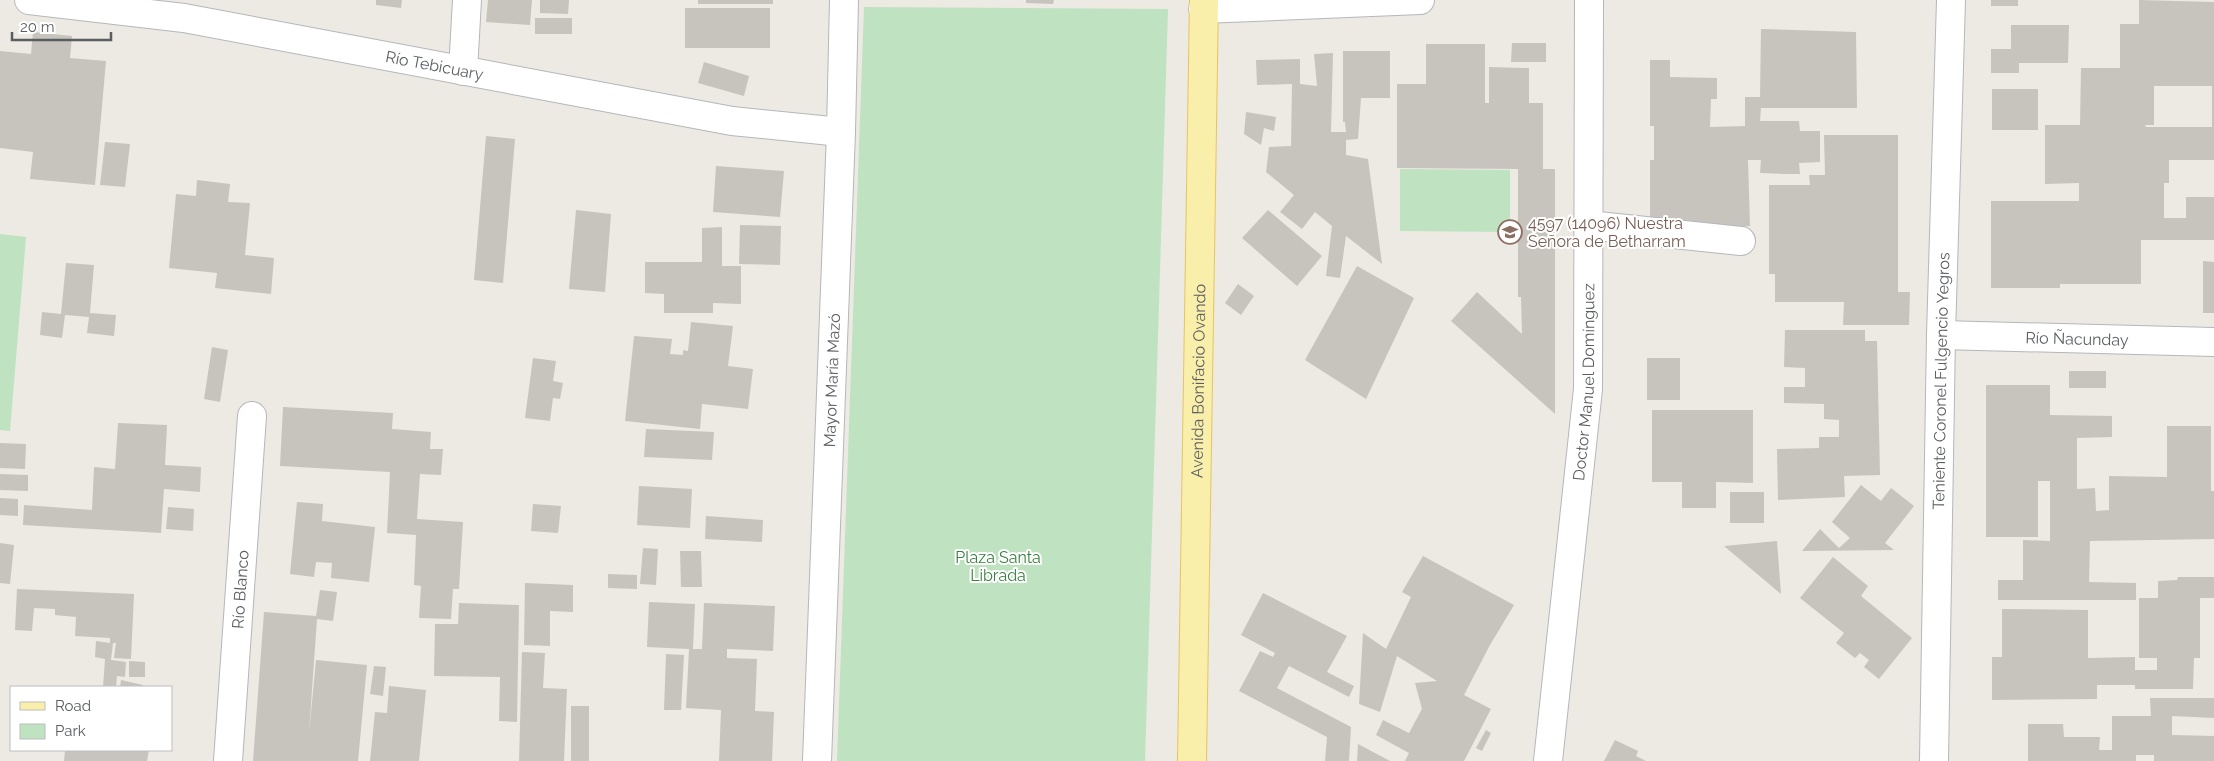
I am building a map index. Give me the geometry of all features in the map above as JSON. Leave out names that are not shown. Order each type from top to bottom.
[{"type":"main road","name":"Avenida Bonifacio Ovando","points":[[1192,761],[1204,5]]},
{"type":"street","name":"Río Tebicuary","points":[[29,0],[184,18],[732,121],[841,132]]},
{"type":"street","points":[[463,71],[467,0]]},
{"type":"street","name":"Mayor María Mazó","points":[[817,761],[841,132],[844,0]]},
{"type":"street","points":[[1204,5],[1420,0]]},
{"type":"street","name":"Doctor Manuel Domínguez","points":[[1548,761],[1588,389],[1589,0]]},
{"type":"street","name":"Teniente Coronel Fulgencio Yegros","points":[[1934,761],[1941,335],[1951,0]]},
{"type":"street","points":[[1588,226],[1741,241]]},
{"type":"street","name":"Río Ñacunday","points":[[1941,335],[2214,342]]},
{"type":"street","name":"Río Blanco","points":[[228,761],[252,416]]},
{"type":"green space","name":"Plaza Santa Librada","points":[[864,7],[1168,9],[1145,761],[837,761]]},
{"type":"green space","points":[[1400,169],[1510,170],[1510,232],[1400,231]]},
{"type":"green space","points":[[0,234],[26,237],[10,431],[0,430]]},
{"type":"building","points":[[376,0],[402,0],[401,8],[376,5]]},
{"type":"building","points":[[488,0],[532,0],[530,25],[486,22]]},
{"type":"building","points":[[540,0],[569,0],[568,14],[540,13]]},
{"type":"building","points":[[698,0],[773,0],[773,4],[698,4]]},
{"type":"building","points":[[1026,0],[1054,0],[1053,4],[1026,3]]},
{"type":"building","points":[[1991,0],[2018,0],[2018,6],[1991,6]]},
{"type":"building","points":[[2139,0],[2214,2],[2214,160],[2169,160],[2169,183],[2164,183],[2164,218],[2186,218],[2186,197],[2214,197],[2214,240],[2141,240],[2141,284],[2060,284],[2060,288],[1991,288],[1991,201],[2079,201],[2079,183],[2045,184],[2045,125],[2080,125],[2081,68],[2120,68],[2120,24],[2139,24]],"holes":[[[2154,86],[2212,86],[2212,127],[2146,127],[2145,125],[2154,125]]]},
{"type":"building","points":[[685,8],[770,8],[770,48],[685,48]]},
{"type":"building","points":[[535,18],[572,18],[572,34],[535,34]]},
{"type":"building","points":[[2011,25],[2069,25],[2068,63],[2019,63],[2019,73],[1991,73],[1991,49],[2011,49]]},
{"type":"building","points":[[1761,29],[1856,32],[1857,108],[1761,108],[1760,121],[1799,121],[1800,131],[1820,131],[1820,162],[1799,163],[1800,174],[1784,174],[1760,173],[1761,160],[1748,160],[1750,226],[1650,231],[1650,160],[1654,160],[1654,126],[1650,126],[1650,60],[1670,60],[1670,77],[1717,78],[1717,99],[1711,99],[1710,127],[1745,126],[1745,97],[1760,97]]},
{"type":"building","points":[[33,32],[72,36],[70,58],[106,61],[95,185],[30,179],[33,152],[0,148],[0,51],[31,54]]},
{"type":"building","points":[[1512,43],[1546,43],[1546,62],[1511,62]]},
{"type":"building","points":[[1426,44],[1485,44],[1485,103],[1489,103],[1489,67],[1529,68],[1529,103],[1543,103],[1543,169],[1555,169],[1555,414],[1451,321],[1477,292],[1522,334],[1521,297],[1518,297],[1518,169],[1397,168],[1397,84],[1426,84]]},
{"type":"building","points":[[1343,51],[1390,51],[1390,98],[1361,98],[1358,139],[1346,140],[1346,155],[1368,159],[1382,264],[1346,236],[1340,278],[1326,276],[1332,226],[1315,212],[1302,229],[1280,212],[1294,195],[1266,172],[1269,147],[1291,146],[1292,84],[1257,85],[1256,60],[1300,59],[1300,84],[1317,86],[1314,54],[1333,53],[1331,132],[1346,132],[1345,122],[1343,122]]},
{"type":"building","points":[[704,62],[749,76],[744,96],[698,83]]},
{"type":"building","points":[[1992,89],[2038,89],[2038,130],[1992,130]]},
{"type":"building","points":[[1246,112],[1276,117],[1274,131],[1264,128],[1261,145],[1244,134]]},
{"type":"building","points":[[1824,135],[1898,135],[1898,292],[1910,292],[1909,325],[1843,325],[1844,302],[1775,302],[1775,274],[1769,274],[1769,185],[1810,185],[1809,175],[1825,175]]},
{"type":"building","points":[[486,136],[515,139],[503,283],[474,280]]},
{"type":"building","points":[[105,142],[130,144],[125,187],[100,185]]},
{"type":"building","points":[[716,166],[784,171],[780,217],[713,212]]},
{"type":"building","points":[[197,180],[230,184],[228,202],[250,203],[245,255],[274,258],[271,294],[215,288],[217,273],[169,268],[176,194],[196,196]]},
{"type":"building","points":[[576,210],[611,214],[605,292],[569,289]]},
{"type":"building","points":[[1268,210],[1322,256],[1297,286],[1242,238]]},
{"type":"building","points":[[740,225],[781,226],[780,265],[739,264]]},
{"type":"building","points":[[722,227],[722,266],[741,266],[741,304],[713,303],[713,313],[664,313],[664,294],[645,293],[645,262],[702,262],[702,228]]},
{"type":"building","points":[[2203,261],[2214,262],[2214,313],[2203,313]]},
{"type":"building","points":[[66,263],[94,265],[90,313],[116,315],[114,336],[87,333],[89,317],[65,315],[62,338],[40,335],[42,312],[61,314]]},
{"type":"building","points":[[1357,266],[1414,298],[1366,399],[1305,360]]},
{"type":"building","points":[[1238,284],[1254,296],[1241,315],[1225,303]]},
{"type":"building","points":[[691,322],[733,326],[728,366],[753,369],[748,409],[702,404],[700,429],[625,421],[634,336],[672,339],[670,354],[683,355],[683,350],[688,351]]},
{"type":"building","points":[[1785,330],[1865,330],[1865,341],[1877,341],[1880,475],[1844,476],[1845,497],[1778,500],[1777,449],[1819,448],[1819,437],[1839,437],[1839,420],[1824,419],[1824,404],[1784,403],[1784,387],[1805,387],[1805,368],[1784,367]]},
{"type":"building","points":[[212,347],[228,350],[220,402],[204,399]]},
{"type":"building","points":[[533,358],[556,361],[553,381],[563,383],[560,399],[553,398],[550,421],[525,418]]},
{"type":"building","points":[[1647,358],[1680,358],[1680,400],[1647,400]]},
{"type":"building","points":[[2069,371],[2106,371],[2106,388],[2069,388]]},
{"type":"building","points":[[1986,385],[2050,385],[2050,415],[2112,416],[2112,437],[2077,438],[2077,489],[2095,488],[2096,511],[2109,510],[2109,476],[2167,477],[2167,426],[2211,426],[2211,491],[2214,491],[2214,539],[2090,541],[2089,582],[2136,583],[2136,600],[1998,600],[1998,580],[2023,580],[2023,540],[2050,541],[2050,481],[2038,481],[2038,537],[1986,537]]},
{"type":"building","points":[[283,407],[393,413],[392,429],[431,432],[430,449],[443,449],[441,475],[420,474],[417,519],[463,522],[459,589],[453,589],[451,619],[419,618],[421,586],[414,585],[416,535],[387,533],[390,472],[280,466]]},
{"type":"building","points":[[1652,410],[1753,410],[1753,483],[1716,482],[1716,508],[1682,508],[1682,482],[1652,482]]},
{"type":"building","points":[[118,423],[167,425],[165,465],[201,467],[200,492],[164,489],[161,533],[23,525],[24,505],[92,510],[94,467],[115,469]]},
{"type":"building","points":[[646,429],[714,432],[712,460],[644,457]]},
{"type":"building","points":[[0,443],[26,444],[25,469],[0,468]]},
{"type":"building","points":[[0,474],[28,475],[28,491],[0,490]]},
{"type":"building","points":[[1861,485],[1881,501],[1891,488],[1914,506],[1885,543],[1894,550],[1802,551],[1820,529],[1839,548],[1850,538],[1832,522]]},
{"type":"building","points":[[639,486],[692,489],[690,528],[637,525]]},
{"type":"building","points":[[1730,492],[1764,492],[1764,523],[1730,523]]},
{"type":"building","points":[[0,498],[18,499],[18,516],[0,515]]},
{"type":"building","points":[[297,502],[323,504],[322,521],[375,527],[369,582],[331,578],[332,563],[316,562],[314,577],[290,574]]},
{"type":"building","points":[[533,504],[561,506],[558,533],[531,531]]},
{"type":"building","points":[[168,507],[194,509],[193,531],[166,529]]},
{"type":"building","points":[[706,516],[763,520],[762,542],[705,539]]},
{"type":"building","points":[[1777,541],[1781,594],[1724,546]]},
{"type":"building","points":[[0,543],[14,545],[10,584],[0,583]]},
{"type":"building","points":[[643,548],[658,549],[656,585],[640,584]]},
{"type":"building","points":[[680,551],[701,551],[702,587],[681,587]]},
{"type":"building","points":[[1423,556],[1514,605],[1490,645],[1464,695],[1491,709],[1464,761],[1405,761],[1409,753],[1376,735],[1383,720],[1409,733],[1422,709],[1415,683],[1437,681],[1397,656],[1380,712],[1359,704],[1363,633],[1386,649],[1411,597],[1402,592]]},
{"type":"building","points":[[1833,557],[1868,586],[1861,596],[1912,638],[1879,679],[1864,667],[1869,660],[1860,653],[1855,658],[1836,643],[1844,633],[1800,598]]},
{"type":"building","points":[[608,574],[637,575],[637,589],[608,588]]},
{"type":"building","points":[[2178,577],[2214,577],[2214,598],[2200,598],[2200,658],[2194,658],[2193,689],[2135,689],[2135,685],[2097,685],[2097,699],[1992,700],[1992,657],[2002,657],[2002,609],[2088,610],[2088,658],[2135,657],[2135,670],[2157,670],[2157,658],[2139,658],[2139,598],[2158,598],[2158,581],[2177,580]]},
{"type":"building","points":[[525,583],[573,585],[573,612],[550,611],[550,646],[524,645]]},
{"type":"building","points":[[17,589],[134,594],[131,659],[114,658],[116,643],[113,643],[111,660],[126,662],[125,677],[117,676],[116,686],[103,686],[105,659],[95,657],[96,641],[110,643],[110,638],[75,636],[76,617],[55,615],[55,609],[34,608],[32,631],[15,630]]},
{"type":"building","points":[[320,590],[337,592],[333,621],[317,619],[309,733],[316,660],[367,665],[358,761],[253,761],[264,612],[316,616]]},
{"type":"building","points":[[1263,593],[1347,636],[1327,672],[1354,686],[1349,697],[1289,666],[1277,688],[1351,727],[1349,761],[1325,761],[1327,737],[1239,691],[1260,651],[1273,657],[1275,653],[1241,635]]},
{"type":"building","points":[[649,602],[695,604],[693,649],[702,649],[704,603],[775,606],[773,651],[727,649],[727,658],[757,659],[755,711],[774,712],[772,761],[719,761],[721,710],[686,708],[689,649],[647,647]]},
{"type":"building","points":[[459,603],[519,605],[517,722],[499,721],[500,677],[434,676],[435,624],[458,624]]},
{"type":"building","points":[[522,652],[545,653],[543,688],[567,689],[564,761],[519,761]]},
{"type":"building","points":[[666,654],[684,655],[681,710],[664,710]]},
{"type":"building","points":[[129,661],[145,662],[145,677],[129,677]]},
{"type":"building","points":[[374,666],[386,667],[383,696],[370,694]]},
{"type":"building","points":[[121,680],[143,685],[143,686],[120,686]]},
{"type":"building","points":[[389,686],[426,690],[419,761],[370,761],[375,712],[387,713]]},
{"type":"building","points":[[2150,698],[2214,698],[2214,718],[2172,716],[2172,735],[2214,736],[2214,761],[2154,761],[2154,755],[2136,755],[2136,761],[2028,761],[2028,724],[2063,724],[2064,737],[2100,737],[2099,750],[2112,750],[2112,716],[2151,716]]},
{"type":"building","points":[[571,706],[589,706],[589,761],[571,761]]},
{"type":"building","points":[[1486,730],[1491,733],[1482,751],[1476,748]]},
{"type":"building","points":[[1615,740],[1638,751],[1636,756],[1646,761],[1604,761]]},
{"type":"building","points":[[1358,744],[1390,761],[1357,761]]},
{"type":"building","points":[[65,751],[149,751],[147,761],[64,761]]},
{"type":"place","name":"4597 (14096) Nuestra Señora de Betharram","points":[[1510,232]]}]
